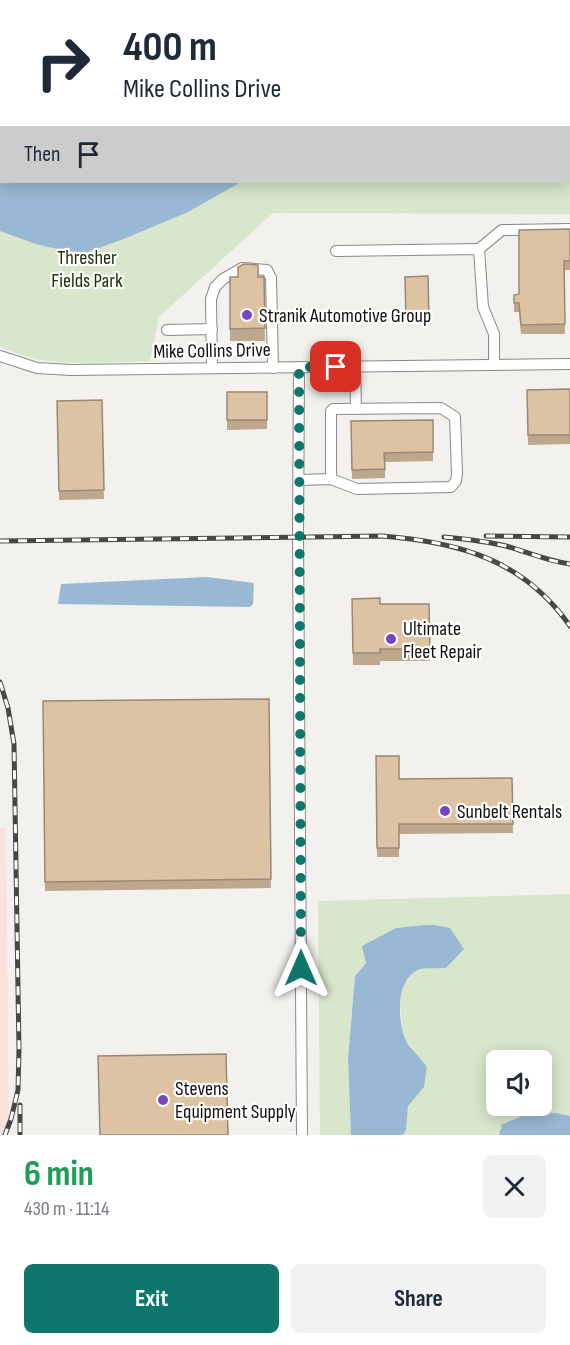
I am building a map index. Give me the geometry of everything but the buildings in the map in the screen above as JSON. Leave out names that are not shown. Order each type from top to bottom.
[{"type":"street","points":[[336,251],[479,249],[502,230],[570,229]]},
{"type":"street","points":[[479,249],[483,307],[494,334],[494,365]]},
{"type":"street","points":[[212,368],[211,298],[215,287],[223,279],[242,268],[267,270],[271,278],[273,368]]},
{"type":"street","points":[[167,330],[212,330]]},
{"type":"street","name":"Mike Collins Drive","points":[[0,356],[38,368],[71,370],[570,364]]},
{"type":"street","points":[[299,367],[302,1135]]},
{"type":"street","points":[[355,367],[356,409]]},
{"type":"street","points":[[299,480],[331,479],[357,489],[451,487],[456,481],[457,474],[455,417],[441,408],[333,410],[331,411],[331,479]]},
{"type":"shaded area","points":[[0,828],[6,828],[9,1135],[0,1135]]},
{"type":"green space","name":"Thresher Fields Park","points":[[0,183],[570,183],[570,214],[273,213],[159,317],[150,361],[100,363],[31,358],[0,347]]},
{"type":"green space","points":[[570,894],[570,1116],[552,1113],[552,1050],[486,1050],[486,1116],[521,1116],[502,1124],[499,1135],[403,1135],[406,1130],[408,1106],[424,1087],[427,1067],[407,1042],[400,1003],[405,984],[410,976],[418,970],[446,968],[435,925],[396,928],[355,976],[348,1059],[351,1135],[320,1135],[318,901]]},
{"type":"water","points":[[0,183],[239,183],[188,212],[85,253],[36,244],[0,231]]},
{"type":"water","points":[[207,577],[254,583],[253,604],[250,607],[58,604],[61,584]]},
{"type":"water","points":[[425,925],[450,928],[464,949],[446,968],[418,970],[410,976],[401,994],[400,1017],[405,1038],[427,1067],[424,1087],[408,1106],[406,1130],[403,1135],[351,1135],[348,1059],[355,976],[366,963],[362,946],[396,928]]},
{"type":"water","points":[[552,1113],[570,1116],[570,1135],[499,1135],[502,1124],[521,1116],[552,1116]]},
{"type":"railway","points":[[0,541],[382,536],[437,543],[487,558],[510,570],[552,603],[570,626]]},
{"type":"railway","points":[[486,536],[570,537]]},
{"type":"railway","points":[[444,537],[498,544],[570,564]]},
{"type":"railway","points":[[0,682],[8,708],[14,744],[19,1049],[18,1090],[5,1135]]},
{"type":"railway","points":[[20,1105],[20,1135]]},
{"type":"place","name":"Stranik Automotive Group","points":[[247,315]]},
{"type":"place","name":"Ultimate Fleet Repair","points":[[391,639]]},
{"type":"place","name":"Sunbelt Rentals","points":[[445,811]]},
{"type":"place","name":"Stevens Equipment Supply","points":[[163,1100]]},
{"type":"route","points":[[301,968],[299,367],[336,367]]}]
